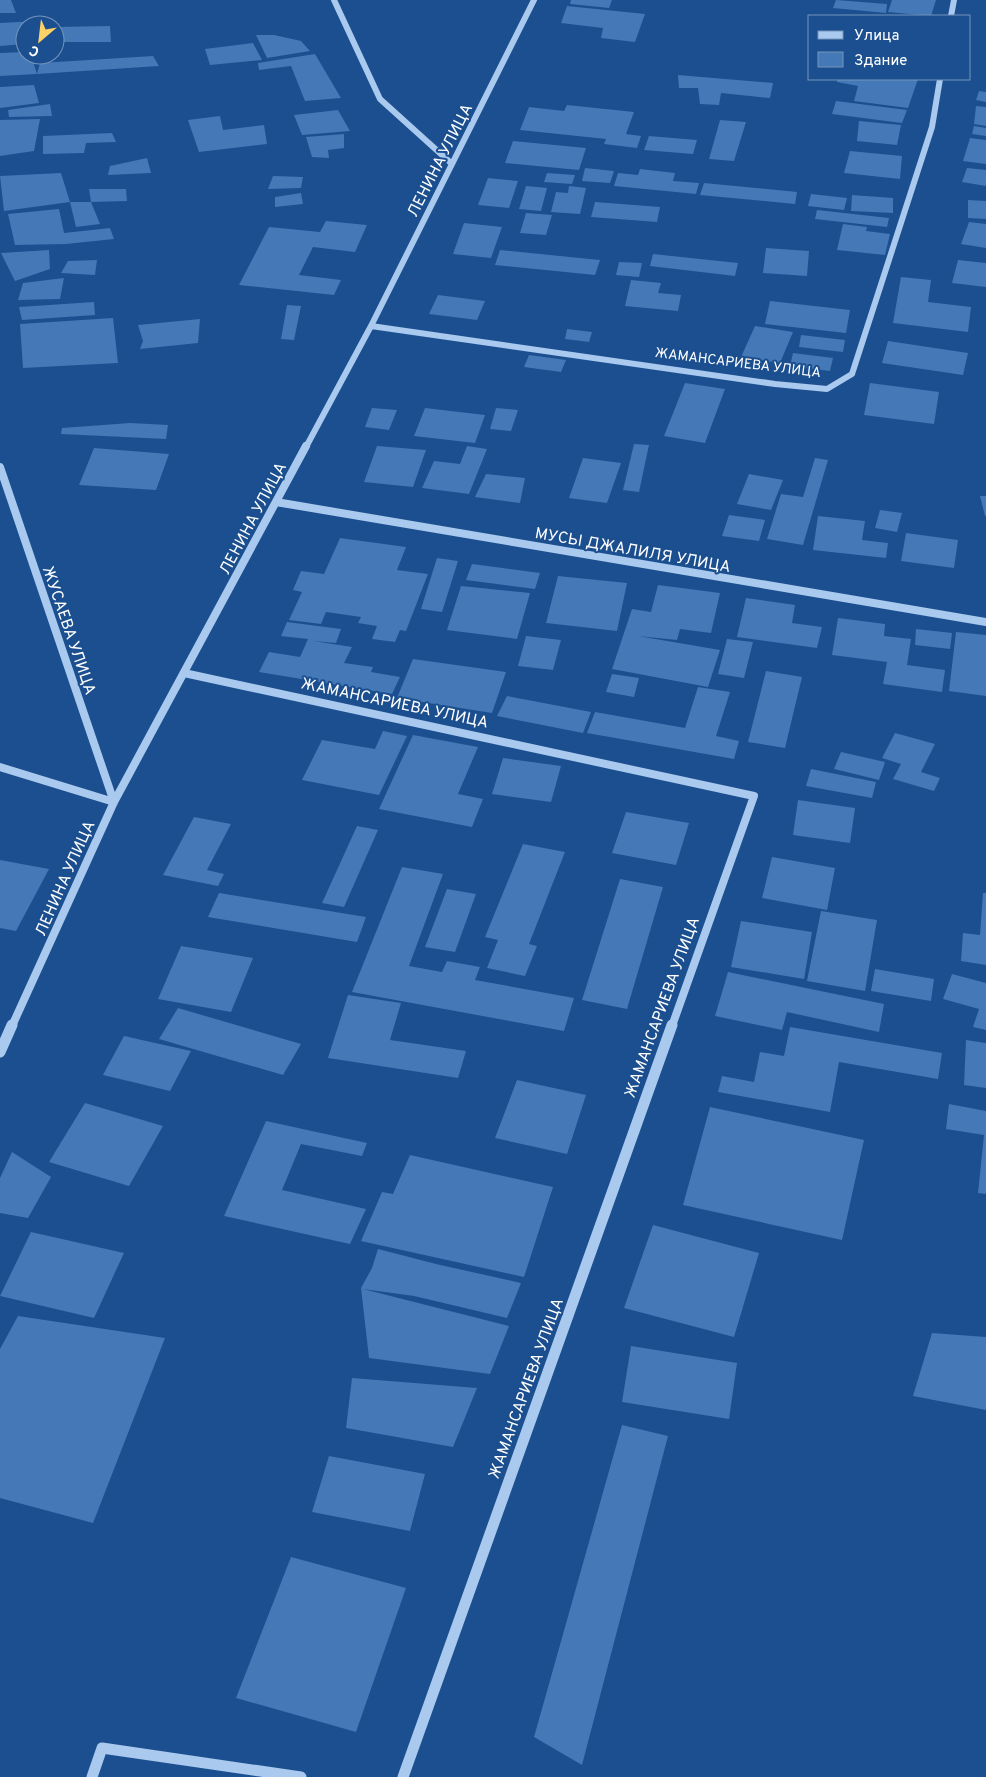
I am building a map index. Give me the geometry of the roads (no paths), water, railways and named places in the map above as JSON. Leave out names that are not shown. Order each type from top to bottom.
[{"type":"street","points":[[334,0],[380,99],[452,164]]},
{"type":"street","name":"ЛЕНИНА УЛИЦА","points":[[0,1052],[114,802],[371,326],[534,0]]},
{"type":"street","points":[[951,15],[954,0]]},
{"type":"street","name":"ЖАМАНСАРИЕВА УЛИЦА","points":[[371,326],[776,384],[827,389],[852,374],[932,127],[940,80]]},
{"type":"street","name":"ЖУСАЕВА УЛИЦА","points":[[0,467],[114,802]]},
{"type":"street","name":"МУСЫ ДЖАЛИЛЯ УЛИЦА","points":[[276,502],[986,622]]},
{"type":"street","name":"ЖАМАНСАРИЕВА УЛИЦА","points":[[184,673],[754,796],[403,1777]]},
{"type":"street","points":[[0,766],[114,802]]},
{"type":"street","points":[[92,1777],[102,1748],[301,1777]]}]
